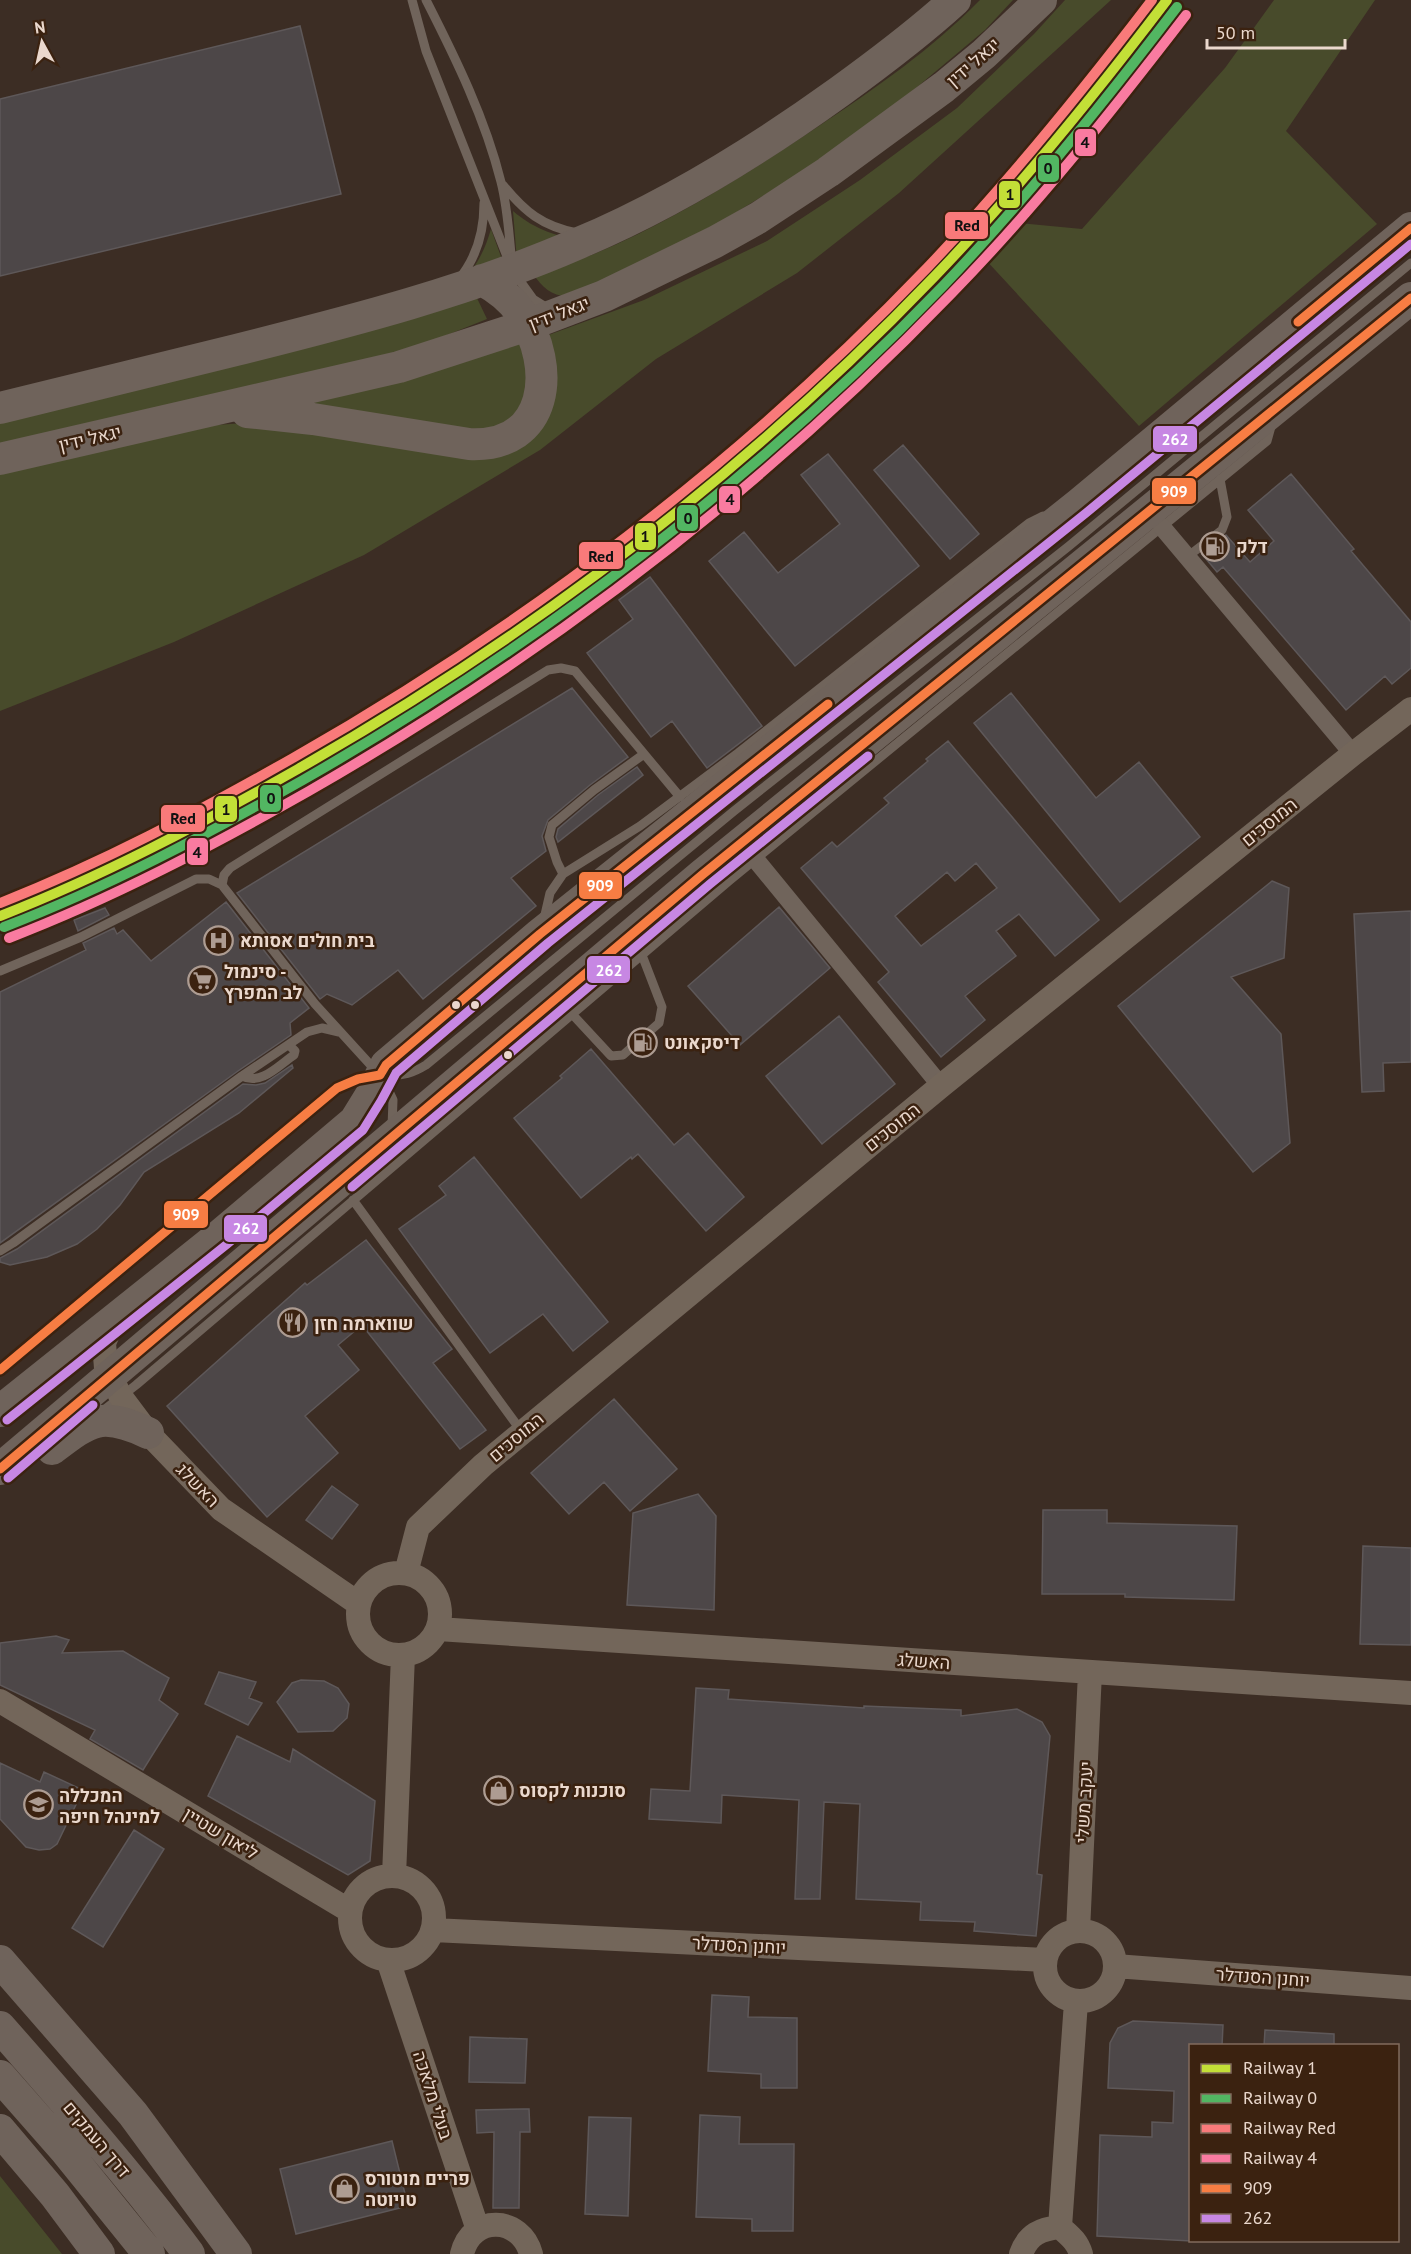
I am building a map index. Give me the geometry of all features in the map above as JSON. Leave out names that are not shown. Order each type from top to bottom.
[{"type":"highway","points":[[0,408],[362,318],[482,280],[600,234],[728,167],[795,123],[907,41],[955,0]]},
{"type":"highway","name":"יגאל ידין","points":[[0,459],[399,367],[507,322],[561,313],[658,272],[758,218],[828,171],[944,87],[984,54],[1041,0]]},
{"type":"highway","points":[[0,1411],[219,1236],[355,1121],[386,1065],[540,934],[1411,228]]},
{"type":"highway","points":[[204,412],[281,414],[469,444],[484,445],[513,435],[526,425],[535,413],[540,399],[542,378],[540,358],[507,322],[492,286],[482,280]]},
{"type":"highway","points":[[0,1469],[115,1387],[386,1142],[716,877],[1080,568],[1411,298]]},
{"type":"highway","points":[[0,1486],[18,1476],[83,1425],[106,1420],[148,1433]]},
{"type":"highway","points":[[0,1961],[133,2114],[236,2254]]},
{"type":"highway","name":"דרך העמקים","points":[[0,2027],[90,2129],[189,2254]]},
{"type":"highway","name":"דרך העמקים","points":[[0,2076],[65,2150],[149,2254]]},
{"type":"highway","points":[[0,2130],[55,2195],[99,2254]]},
{"type":"street","points":[[1162,527],[1353,754]]},
{"type":"street","name":"המוסכים","points":[[406,1573],[418,1527],[483,1465],[941,1086],[1411,709]]},
{"type":"street","points":[[756,860],[941,1086]]},
{"type":"street","name":"האשלג","points":[[114,1320],[104,1343],[115,1387],[148,1433],[220,1509],[359,1604]]},
{"type":"street","points":[[406,1573],[418,1576],[436,1593],[441,1617],[438,1629],[424,1647],[403,1655],[390,1654],[378,1649],[361,1629],[358,1617],[359,1604],[372,1583],[382,1576],[406,1573]]},
{"type":"street","name":"האשלג","points":[[438,1629],[1411,1694]]},
{"type":"street","points":[[394,1876],[403,1655]]},
{"type":"street","name":"יעקב משלי","points":[[1078,1931],[1090,1672]]},
{"type":"street","name":"ליאון שטיין","points":[[0,1701],[350,1911]]},
{"type":"street","points":[[394,1876],[406,1878],[418,1884],[426,1893],[435,1917],[433,1930],[426,1943],[416,1953],[403,1959],[388,1960],[363,1949],[352,1931],[350,1911],[361,1889],[381,1877],[394,1876]]},
{"type":"street","name":"יוחנן הסנדלר","points":[[433,1930],[1045,1960]]},
{"type":"street","points":[[1078,1931],[1094,1934],[1107,1943],[1115,1958],[1116,1966],[1112,1983],[1100,1995],[1093,1999],[1076,2002],[1066,1999],[1052,1988],[1047,1979],[1045,1960],[1048,1951],[1060,1937],[1078,1931]]},
{"type":"street","name":"בעלי מלאכה","points":[[388,1960],[478,2230]]},
{"type":"street","name":"יוחנן הסנדלר","points":[[1116,1966],[1411,1988]]},
{"type":"street","points":[[1060,2227],[1076,2002]]},
{"type":"street","points":[[462,2254],[470,2237],[478,2230],[489,2225],[501,2224],[522,2234],[529,2244],[531,2254]]},
{"type":"street","points":[[1021,2254],[1030,2237],[1038,2231],[1060,2227],[1073,2237],[1081,2254]]},
{"type":"lane","points":[[412,0],[426,51],[512,269],[533,299],[561,313]]},
{"type":"lane","points":[[426,0],[454,54],[479,111],[501,183],[508,223],[512,269],[507,322]]},
{"type":"lane","points":[[501,183],[527,213],[546,224],[584,234],[600,234]]},
{"type":"lane","points":[[448,291],[463,273],[479,244],[483,228],[484,198]]},
{"type":"lane","points":[[0,1370],[337,1088],[358,1079],[380,1075],[405,1075],[426,1065],[734,811],[1069,546],[1411,263]]},
{"type":"lane","points":[[83,1425],[115,1387],[353,1200],[642,955],[716,877],[756,860],[1267,441],[1275,409]]},
{"type":"lane","points":[[1187,557],[1222,530],[1227,517],[1220,479]]},
{"type":"lane","points":[[540,934],[550,893],[563,874],[631,832],[680,797],[800,706],[1029,523],[1062,509]]},
{"type":"lane","points":[[1080,568],[1119,563]]},
{"type":"lane","points":[[222,885],[224,875],[230,868],[548,670],[575,671],[680,797]]},
{"type":"lane","points":[[563,874],[549,837],[552,825],[594,790],[644,754]]},
{"type":"lane","points":[[0,971],[81,937],[196,879],[209,879],[222,885],[315,1004],[380,1075],[390,1091],[394,1109],[393,1126],[386,1142]]},
{"type":"lane","points":[[572,1014],[611,1056],[622,1055],[659,1023],[662,1007],[642,955]]},
{"type":"lane","points":[[0,1251],[242,1076],[251,1080],[260,1078],[294,1055],[295,1051],[290,1045],[307,1032],[330,1028],[344,1034]]},
{"type":"lane","points":[[353,1200],[522,1432]]},
{"type":"green space","points":[[980,0],[1013,0],[985,30],[898,103],[802,172],[686,243],[570,296],[548,291],[533,274],[587,257],[623,241],[681,212],[737,179],[882,82],[943,35]]},
{"type":"green space","points":[[1065,0],[1111,0],[899,193],[797,273],[656,359],[540,450],[364,555],[174,642],[0,711],[0,473],[201,426],[261,422],[516,445],[543,337],[644,300],[767,241],[860,180],[957,108],[1034,34]]},
{"type":"green space","points":[[1274,0],[1375,0],[1286,131],[1377,224],[1139,426],[984,258],[1019,223],[1082,229],[1225,68]]},
{"type":"green space","points":[[513,211],[540,229],[571,239],[517,261]]},
{"type":"green space","points":[[491,229],[504,265],[463,282],[480,257]]},
{"type":"green space","points":[[476,296],[487,319],[432,341],[375,359],[0,445],[0,419]]},
{"type":"green space","points":[[522,341],[531,396],[494,436],[294,403]]},
{"type":"green space","points":[[0,2176],[62,2254],[0,2254]]},
{"type":"building","points":[[300,26],[341,194],[0,276],[0,99]]},
{"type":"building","points":[[903,445],[979,534],[950,559],[874,470]]},
{"type":"building","points":[[828,454],[919,566],[795,666],[709,561],[744,532],[778,573],[840,524],[801,475]]},
{"type":"building","points":[[1291,474],[1354,549],[1351,551],[1411,622],[1411,668],[1392,684],[1385,676],[1346,710],[1223,567],[1217,572],[1202,554],[1226,535],[1250,562],[1274,541],[1248,510]]},
{"type":"building","points":[[650,577],[762,726],[707,768],[672,721],[651,737],[587,653],[633,619],[619,600]]},
{"type":"building","points":[[572,688],[628,757],[548,820],[542,836],[546,851],[511,878],[536,906],[423,999],[398,970],[352,1005],[327,994],[320,999],[237,893]]},
{"type":"building","points":[[1011,693],[1096,798],[1139,762],[1200,837],[1120,902],[974,723]]},
{"type":"building","points":[[948,741],[1099,920],[1055,956],[1019,914],[996,931],[1016,956],[965,996],[985,1020],[941,1057],[878,982],[889,972],[801,868],[832,842],[837,847],[889,803],[884,798],[928,761],[926,759]],"holes":[[[976,863],[997,888],[921,946],[895,916],[947,872],[955,881]]]},
{"type":"building","points":[[637,767],[643,775],[558,842],[556,837],[558,829],[598,795]]},
{"type":"building","points":[[1272,881],[1289,888],[1284,958],[1231,977],[1281,1034],[1290,1143],[1253,1172],[1118,1006]]},
{"type":"building","points":[[226,902],[309,1008],[290,1023],[291,1035],[0,1243],[0,992],[86,950],[83,943],[114,928],[117,934],[123,930],[151,961]]},
{"type":"building","points":[[779,907],[830,968],[740,1045],[688,986]]},
{"type":"building","points":[[105,908],[109,915],[78,931],[74,920]]},
{"type":"building","points":[[1411,911],[1411,1062],[1383,1063],[1384,1091],[1362,1092],[1354,914]]},
{"type":"building","points":[[839,1016],[895,1084],[822,1144],[766,1076]]},
{"type":"building","points":[[591,1049],[674,1145],[688,1133],[744,1197],[706,1231],[638,1154],[632,1159],[631,1157],[581,1198],[514,1118],[562,1078],[560,1076]]},
{"type":"building","points":[[292,1065],[293,1068],[239,1113],[144,1172],[120,1205],[97,1229],[77,1244],[47,1257],[10,1265],[0,1262],[0,1258],[17,1249],[243,1084],[265,1083]]},
{"type":"building","points":[[474,1157],[608,1322],[573,1351],[543,1314],[490,1353],[399,1229],[446,1195],[439,1186]]},
{"type":"building","points":[[366,1240],[452,1349],[433,1363],[486,1430],[460,1449],[362,1325],[338,1345],[359,1370],[305,1416],[338,1453],[267,1517],[167,1406],[305,1283],[307,1285]]},
{"type":"building","points":[[614,1399],[677,1469],[630,1511],[604,1482],[569,1514],[531,1473]]},
{"type":"building","points":[[332,1486],[358,1505],[332,1539],[306,1520]]},
{"type":"building","points":[[698,1494],[716,1516],[714,1610],[627,1605],[633,1513]]},
{"type":"building","points":[[1043,1510],[1107,1510],[1107,1523],[1237,1526],[1234,1600],[1125,1597],[1125,1594],[1042,1594]]},
{"type":"building","points":[[1363,1546],[1411,1548],[1411,1645],[1360,1644]]},
{"type":"building","points":[[56,1636],[69,1640],[62,1653],[123,1651],[169,1678],[159,1700],[178,1714],[143,1770],[90,1739],[95,1730],[0,1685],[0,1643]]},
{"type":"building","points":[[219,1672],[256,1682],[249,1698],[262,1703],[248,1725],[205,1704]]},
{"type":"building","points":[[301,1680],[324,1681],[338,1688],[349,1704],[347,1718],[333,1731],[298,1732],[277,1702],[292,1683]]},
{"type":"building","points":[[696,1688],[729,1690],[728,1699],[864,1708],[864,1706],[961,1710],[961,1716],[1017,1709],[1042,1722],[1050,1736],[1037,1874],[1042,1875],[1036,1936],[974,1931],[975,1922],[920,1920],[921,1902],[856,1899],[860,1804],[824,1802],[820,1899],[795,1899],[799,1800],[722,1795],[721,1823],[649,1819],[651,1789],[690,1791]]},
{"type":"building","points":[[237,1736],[290,1762],[293,1749],[375,1801],[370,1861],[348,1875],[208,1796]]},
{"type":"building","name":"המכללה למינהל חיפה","points":[[0,1763],[40,1782],[44,1772],[83,1790],[57,1844],[50,1849],[39,1850],[26,1847],[0,1819]]},
{"type":"building","points":[[134,1830],[164,1849],[103,1947],[72,1928]]},
{"type":"building","points":[[712,1995],[749,1997],[748,2017],[797,2018],[797,2088],[761,2088],[761,2074],[708,2071]]},
{"type":"building","points":[[1133,2021],[1223,2025],[1222,2044],[1189,2044],[1189,2241],[1097,2236],[1100,2135],[1152,2137],[1152,2122],[1173,2123],[1174,2091],[1108,2088],[1110,2043],[1118,2028]]},
{"type":"building","points":[[1265,2030],[1334,2034],[1334,2044],[1264,2044]]},
{"type":"building","points":[[470,2037],[527,2039],[525,2083],[469,2082]]},
{"type":"building","points":[[529,2109],[530,2132],[520,2132],[519,2208],[493,2208],[494,2132],[477,2133],[476,2110]]},
{"type":"building","points":[[700,2115],[740,2117],[739,2144],[794,2144],[793,2231],[752,2231],[752,2219],[696,2217]]},
{"type":"building","points":[[589,2117],[631,2118],[628,2216],[585,2214]]},
{"type":"building","name":"פריים מוטורס טויוטה","points":[[392,2141],[408,2206],[296,2234],[280,2169]]},
{"type":"rail line","name":"Red","points":[[0,903],[38,888],[149,836],[293,758],[464,653],[547,596],[628,536],[783,407],[927,268],[1043,137],[1152,0]]},
{"type":"rail line","name":"1","points":[[0,916],[76,884],[151,848],[298,769],[385,718],[470,663],[553,606],[634,546],[789,417],[934,277],[996,211],[1055,142],[1167,0]]},
{"type":"rail line","name":"0","points":[[4,927],[81,895],[156,859],[303,780],[475,674],[641,556],[797,426],[943,286],[1064,150],[1177,7]]},
{"type":"rail line","name":"4","points":[[9,938],[86,906],[162,870],[309,791],[482,684],[566,626],[648,565],[804,435],[879,366],[951,294],[1073,158],[1186,15]]},
{"type":"transit line","name":"909","points":[[1298,322],[1411,228]]},
{"type":"transit line","name":"262","points":[[7,1420],[226,1245],[363,1130],[396,1073],[548,943],[1086,513],[1411,244]]},
{"type":"transit line","name":"909","points":[[0,1469],[702,875],[1411,298]]},
{"type":"transit line","name":"909","points":[[380,1075],[386,1065],[540,934],[828,704]]},
{"type":"transit line","name":"262","points":[[352,1187],[710,884],[868,756]]},
{"type":"transit line","name":"909","points":[[0,1370],[337,1088],[358,1079],[380,1075]]},
{"type":"transit line","name":"262","points":[[8,1478],[93,1405]]},
{"type":"place","name":"דלק","points":[[1215,546]]},
{"type":"place","name":"בית חולים אסותא","points":[[219,940]]},
{"type":"place","name":"סינמול - לב המפרץ","points":[[203,981]]},
{"type":"place","name":"דיסקאונט","points":[[643,1042]]},
{"type":"place","name":"שווארמה חזן","points":[[293,1323]]},
{"type":"place","name":"סוכנות לקסוס","points":[[498,1790]]},
{"type":"place","name":"המכללה למינהל חיפה","points":[[38,1805]]},
{"type":"place","name":"פריים מוטורס טויוטה","points":[[344,2188]]}]
